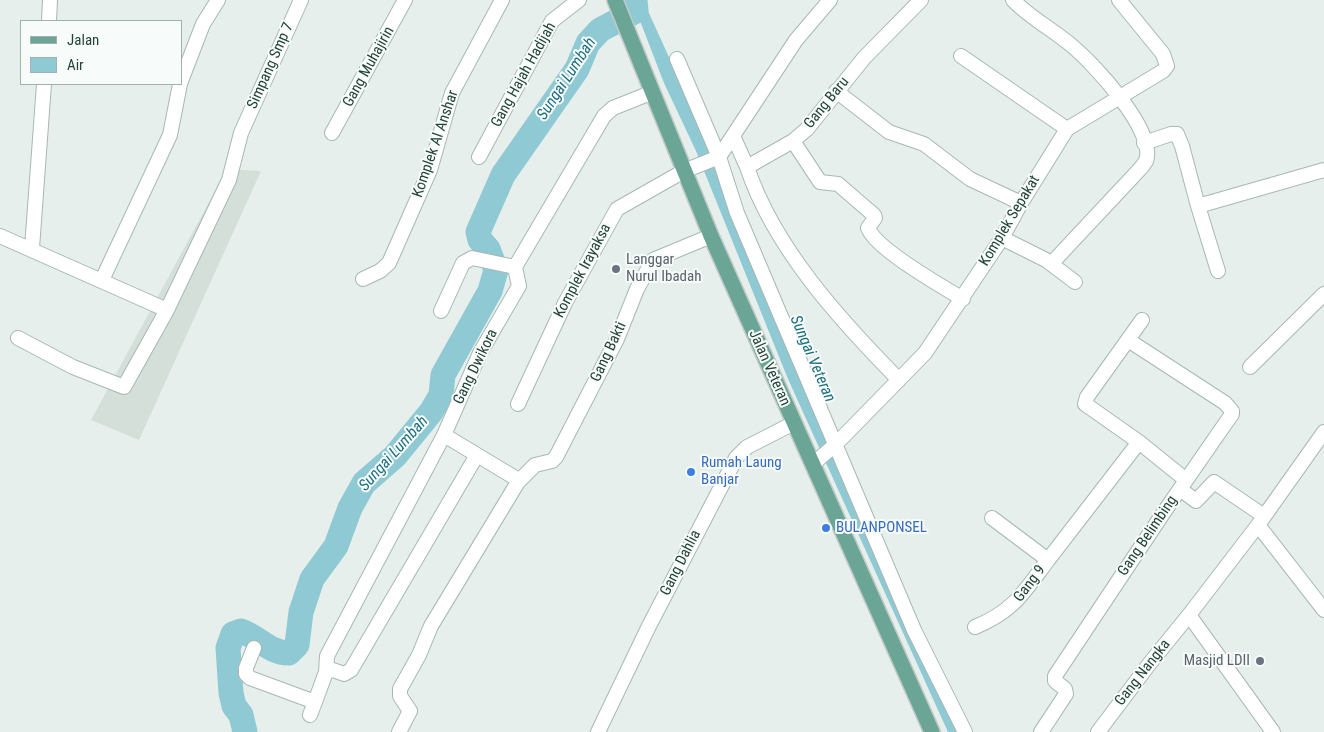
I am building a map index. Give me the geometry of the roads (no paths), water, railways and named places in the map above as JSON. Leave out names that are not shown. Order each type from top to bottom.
[{"type":"main road","name":"Jalan Veteran","points":[[621,14],[653,92],[689,169],[711,236],[794,423],[826,452],[932,732]]},
{"type":"street","points":[[48,20],[50,0]]},
{"type":"street","points":[[182,79],[203,24],[218,0]]},
{"type":"street","name":"Simpang Smp 7","points":[[18,338],[72,366],[124,387],[167,310],[229,180],[241,133],[301,0]]},
{"type":"street","name":"Gang Muhajirin","points":[[332,133],[405,0]]},
{"type":"street","name":"Komplek Al Anshar","points":[[363,278],[380,271],[389,262],[430,170],[452,94],[502,0]]},
{"type":"street","name":"Gang Hajah Hadijah","points":[[479,157],[552,21],[579,0]]},
{"type":"street","points":[[689,169],[718,158],[734,138],[772,74],[796,40],[830,0]]},
{"type":"street","name":"Gang Baru","points":[[747,167],[793,141],[807,129],[864,58],[921,0]]},
{"type":"street","points":[[1013,0],[1021,8],[1072,45],[1105,78],[1120,96],[1139,128],[1144,143],[1146,162],[1051,264]]},
{"type":"street","name":"Komplek Sepakat","points":[[826,452],[925,353],[963,299],[1002,238],[1021,203],[1067,129],[1163,71],[1167,63],[1163,54],[1119,0]]},
{"type":"street","points":[[961,56],[1067,129]]},
{"type":"street","points":[[676,59],[718,158],[826,452],[965,732]]},
{"type":"street","points":[[32,248],[44,85]]},
{"type":"street","points":[[102,280],[170,135],[180,85]]},
{"type":"street","points":[[836,91],[889,132],[924,144],[970,178],[1021,203]]},
{"type":"street","points":[[441,311],[463,263],[472,258],[510,266],[604,116],[613,108],[653,92]]},
{"type":"street","points":[[1144,143],[1171,134],[1177,134],[1218,271]]},
{"type":"street","points":[[734,138],[757,196],[780,236],[831,304],[899,380]]},
{"type":"street","points":[[793,141],[820,182],[838,184],[874,215],[868,228],[871,234],[896,256],[963,299]]},
{"type":"street","name":"Komplek Irayaksa","points":[[518,404],[561,311],[617,208],[689,169]]},
{"type":"street","points":[[1198,206],[1321,171]]},
{"type":"street","points":[[0,236],[32,248],[167,310]]},
{"type":"street","name":"Gang Bakti","points":[[399,732],[410,711],[400,696],[400,689],[419,655],[431,626],[518,482],[535,465],[552,461],[556,457],[617,339],[637,289],[653,260],[711,236]]},
{"type":"street","points":[[1002,238],[1051,264],[1075,282]]},
{"type":"street","name":"Gang Dwikora","points":[[310,715],[326,672],[327,656],[444,435],[480,353],[519,286],[510,266]]},
{"type":"street","points":[[1250,367],[1324,294]]},
{"type":"street","points":[[1142,320],[1087,397],[1085,404],[1139,442],[1183,484],[1196,502],[1214,482],[1261,521],[1324,610]]},
{"type":"street","name":"Gang Belimbing","points":[[1041,732],[1066,694],[1065,689],[1055,681],[1055,676],[1183,484],[1230,419],[1232,411],[1225,403],[1128,340]]},
{"type":"street","name":"Gang Dahlia","points":[[598,732],[648,628],[736,458],[747,447],[794,423]]},
{"type":"street","name":"Gang Nangka","points":[[1098,732],[1261,521],[1324,432]]},
{"type":"street","points":[[444,435],[517,479],[518,482]]},
{"type":"street","points":[[1048,560],[1139,442]]},
{"type":"street","points":[[326,672],[333,670],[344,674],[352,670],[477,455]]},
{"type":"street","name":"Gang 9","points":[[975,627],[1008,610],[1015,604],[1048,560],[992,518]]},
{"type":"street","points":[[1189,616],[1272,732]]},
{"type":"street","points":[[254,648],[246,668],[246,674],[250,678],[316,702]]},
{"type":"water","points":[[632,0],[643,0],[698,121],[960,732],[948,732],[788,379],[696,151],[664,83]]},
{"type":"waterway","name":"Sungai Lumbah","points":[[245,732],[241,715],[234,706],[231,693],[228,648],[233,634],[241,631],[270,648],[282,652],[289,653],[297,645],[301,612],[312,579],[336,546],[350,508],[364,483],[395,456],[431,412],[441,395],[443,375],[490,291],[496,270],[488,249],[480,240],[478,232],[503,175],[577,69],[588,43],[600,30],[636,11],[635,0]]},
{"type":"place","name":"Langgar Nurul Ibadah","points":[[616,269]]},
{"type":"place","name":"Rumah Laung Banjar","points":[[691,472]]},
{"type":"place","name":"BULANPONSEL","points":[[826,528]]},
{"type":"place","name":"Masjid LDII","points":[[1260,661]]},
{"type":"water label","name":"Sungai Veteran","points":[[812,359]]}]
